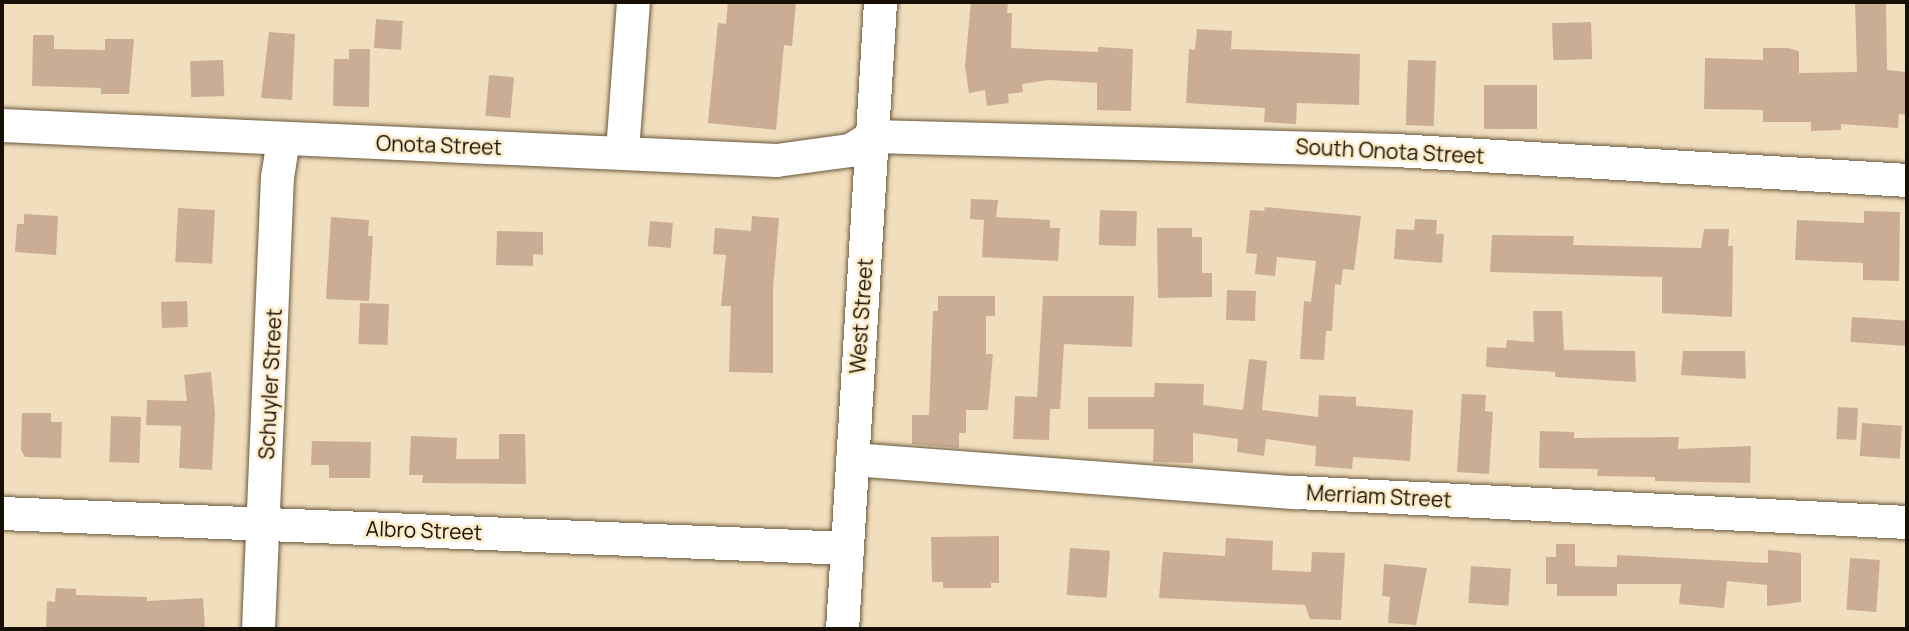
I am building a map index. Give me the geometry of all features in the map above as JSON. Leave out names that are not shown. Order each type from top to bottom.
[{"type":"street","points":[[622,151],[633,2]]},
{"type":"street","name":"West Street","points":[[842,629],[880,2]]},
{"type":"street","name":"Onota Street","points":[[2,125],[776,160],[850,150],[872,136]]},
{"type":"street","name":"South Onota Street","points":[[872,136],[1395,150],[1907,180]]},
{"type":"street","name":"Schuyler Street","points":[[258,629],[278,177],[283,139]]},
{"type":"street","name":"Merriam Street","points":[[852,459],[1296,492],[1907,522]]},
{"type":"street","name":"Albro Street","points":[[2,513],[847,548]]},
{"type":"building","points":[[728,2],[796,2],[792,46],[784,45],[776,130],[708,123],[718,23],[726,24]]},
{"type":"building","points":[[971,2],[1008,2],[1007,13],[1012,13],[1011,48],[1098,52],[1098,47],[1133,49],[1131,111],[1097,110],[1097,83],[1049,80],[1022,84],[1023,92],[1008,94],[1009,103],[987,106],[985,90],[969,93],[965,66]]},
{"type":"building","points":[[1855,3],[1886,3],[1887,70],[1907,72],[1907,115],[1899,114],[1898,128],[1841,124],[1841,130],[1811,131],[1811,122],[1763,122],[1763,110],[1704,109],[1705,58],[1763,60],[1763,48],[1788,48],[1799,51],[1799,73],[1857,72]]},
{"type":"building","points":[[376,19],[403,21],[401,50],[374,48]]},
{"type":"building","points":[[1591,22],[1592,59],[1553,60],[1552,23]]},
{"type":"building","points":[[1197,29],[1232,31],[1231,49],[1360,54],[1359,105],[1297,103],[1296,124],[1264,122],[1265,108],[1186,103],[1189,49],[1195,50]]},
{"type":"building","points":[[269,32],[295,34],[292,100],[261,98]]},
{"type":"building","points":[[33,35],[54,35],[54,49],[105,50],[105,39],[134,39],[129,94],[101,94],[101,88],[32,86]]},
{"type":"building","points":[[349,49],[370,49],[369,107],[333,106],[334,59],[349,59]]},
{"type":"building","points":[[223,60],[224,96],[191,97],[190,61]]},
{"type":"building","points":[[1408,60],[1436,61],[1434,126],[1406,125]]},
{"type":"building","points":[[489,75],[514,77],[510,118],[485,116]]},
{"type":"building","points":[[1484,85],[1537,85],[1537,129],[1484,129]]},
{"type":"building","points":[[971,199],[998,200],[996,217],[1050,220],[1050,228],[1060,228],[1058,261],[982,257],[984,220],[970,219]]},
{"type":"building","points":[[1265,207],[1361,216],[1354,270],[1343,269],[1341,285],[1335,284],[1332,331],[1326,331],[1324,360],[1300,359],[1304,301],[1311,302],[1316,261],[1277,257],[1275,276],[1255,274],[1257,254],[1246,253],[1250,210],[1264,211]]},
{"type":"building","points":[[178,208],[215,210],[212,264],[175,262]]},
{"type":"building","points":[[1100,210],[1137,211],[1136,246],[1099,245]]},
{"type":"building","points":[[1864,211],[1900,212],[1899,281],[1863,280],[1863,263],[1795,260],[1797,220],[1864,223]]},
{"type":"building","points":[[24,214],[58,216],[56,255],[15,252],[17,224],[24,224]]},
{"type":"building","points":[[752,216],[779,218],[773,289],[773,373],[729,372],[731,306],[721,306],[726,255],[713,254],[715,228],[751,231]]},
{"type":"building","points":[[331,217],[369,220],[368,236],[373,236],[369,301],[326,299]]},
{"type":"building","points":[[1415,219],[1437,220],[1436,234],[1444,234],[1442,263],[1394,259],[1396,229],[1414,230]]},
{"type":"building","points":[[650,221],[673,223],[671,248],[648,246]]},
{"type":"building","points":[[1157,228],[1192,228],[1192,237],[1202,237],[1202,273],[1212,273],[1212,297],[1158,298]]},
{"type":"building","points":[[1704,229],[1729,229],[1728,246],[1733,246],[1732,317],[1662,313],[1662,277],[1490,272],[1492,235],[1574,236],[1573,245],[1701,248]]},
{"type":"building","points":[[497,231],[543,232],[543,255],[533,254],[533,266],[496,265]]},
{"type":"building","points":[[1227,290],[1256,291],[1255,321],[1226,320]]},
{"type":"building","points":[[938,296],[995,296],[995,316],[986,316],[986,354],[993,354],[988,410],[966,410],[966,433],[959,433],[959,448],[912,444],[912,415],[929,415],[933,311],[938,311]]},
{"type":"building","points":[[1043,296],[1134,296],[1132,347],[1064,344],[1060,409],[1050,409],[1049,440],[1013,439],[1015,396],[1037,397]]},
{"type":"building","points":[[187,301],[188,327],[162,328],[161,302]]},
{"type":"building","points":[[360,303],[389,304],[388,345],[359,344]]},
{"type":"building","points":[[1533,311],[1562,311],[1564,350],[1635,351],[1636,382],[1555,377],[1555,372],[1486,367],[1487,347],[1506,348],[1507,340],[1534,342]]},
{"type":"building","points":[[1852,317],[1907,321],[1905,346],[1850,342]]},
{"type":"building","points":[[1683,351],[1745,351],[1746,379],[1681,375]]},
{"type":"building","points":[[1249,359],[1267,361],[1262,410],[1318,417],[1319,395],[1356,397],[1356,406],[1413,410],[1410,461],[1353,457],[1352,469],[1315,466],[1316,446],[1266,439],[1264,456],[1237,452],[1238,439],[1193,433],[1193,463],[1153,462],[1154,429],[1088,429],[1088,397],[1154,397],[1155,383],[1204,384],[1203,405],[1243,410]]},
{"type":"building","points":[[211,372],[215,414],[212,470],[179,468],[181,426],[146,425],[147,400],[187,401],[184,375]]},
{"type":"building","points":[[1462,394],[1486,395],[1485,411],[1493,412],[1489,474],[1457,472]]},
{"type":"building","points":[[1838,407],[1858,408],[1856,440],[1836,439]]},
{"type":"building","points":[[22,413],[51,413],[51,422],[62,422],[61,458],[25,457],[21,450]]},
{"type":"building","points":[[111,416],[141,417],[139,463],[109,462]]},
{"type":"building","points":[[1862,423],[1902,426],[1900,459],[1860,456]]},
{"type":"building","points":[[1540,431],[1574,432],[1574,438],[1679,437],[1678,449],[1751,446],[1750,483],[1655,481],[1655,477],[1597,476],[1598,469],[1539,468]]},
{"type":"building","points":[[499,434],[525,434],[526,484],[422,483],[423,475],[409,475],[411,436],[457,438],[456,459],[499,459]]},
{"type":"building","points":[[312,441],[371,442],[370,478],[329,478],[329,465],[311,465]]},
{"type":"building","points":[[999,536],[999,583],[991,583],[991,588],[943,588],[943,582],[932,582],[931,537]]},
{"type":"building","points":[[1226,538],[1273,541],[1272,570],[1311,572],[1312,552],[1345,553],[1341,620],[1310,619],[1305,605],[1159,598],[1163,552],[1225,556]]},
{"type":"building","points":[[1556,544],[1575,544],[1575,566],[1617,567],[1617,596],[1557,596],[1557,584],[1546,584],[1546,557],[1556,557]]},
{"type":"building","points":[[1070,548],[1110,551],[1107,598],[1067,595]]},
{"type":"building","points":[[1768,550],[1801,553],[1801,602],[1767,606],[1767,585],[1727,581],[1724,608],[1679,604],[1681,584],[1617,584],[1617,555],[1768,563]]},
{"type":"building","points":[[1850,558],[1880,560],[1876,612],[1846,610]]},
{"type":"building","points":[[1384,564],[1427,568],[1416,625],[1388,623],[1390,597],[1382,596]]},
{"type":"building","points":[[1471,566],[1511,569],[1508,606],[1468,603]]},
{"type":"building","points":[[56,588],[76,589],[76,595],[147,597],[147,601],[203,598],[205,629],[46,629],[47,601],[55,602]]}]
